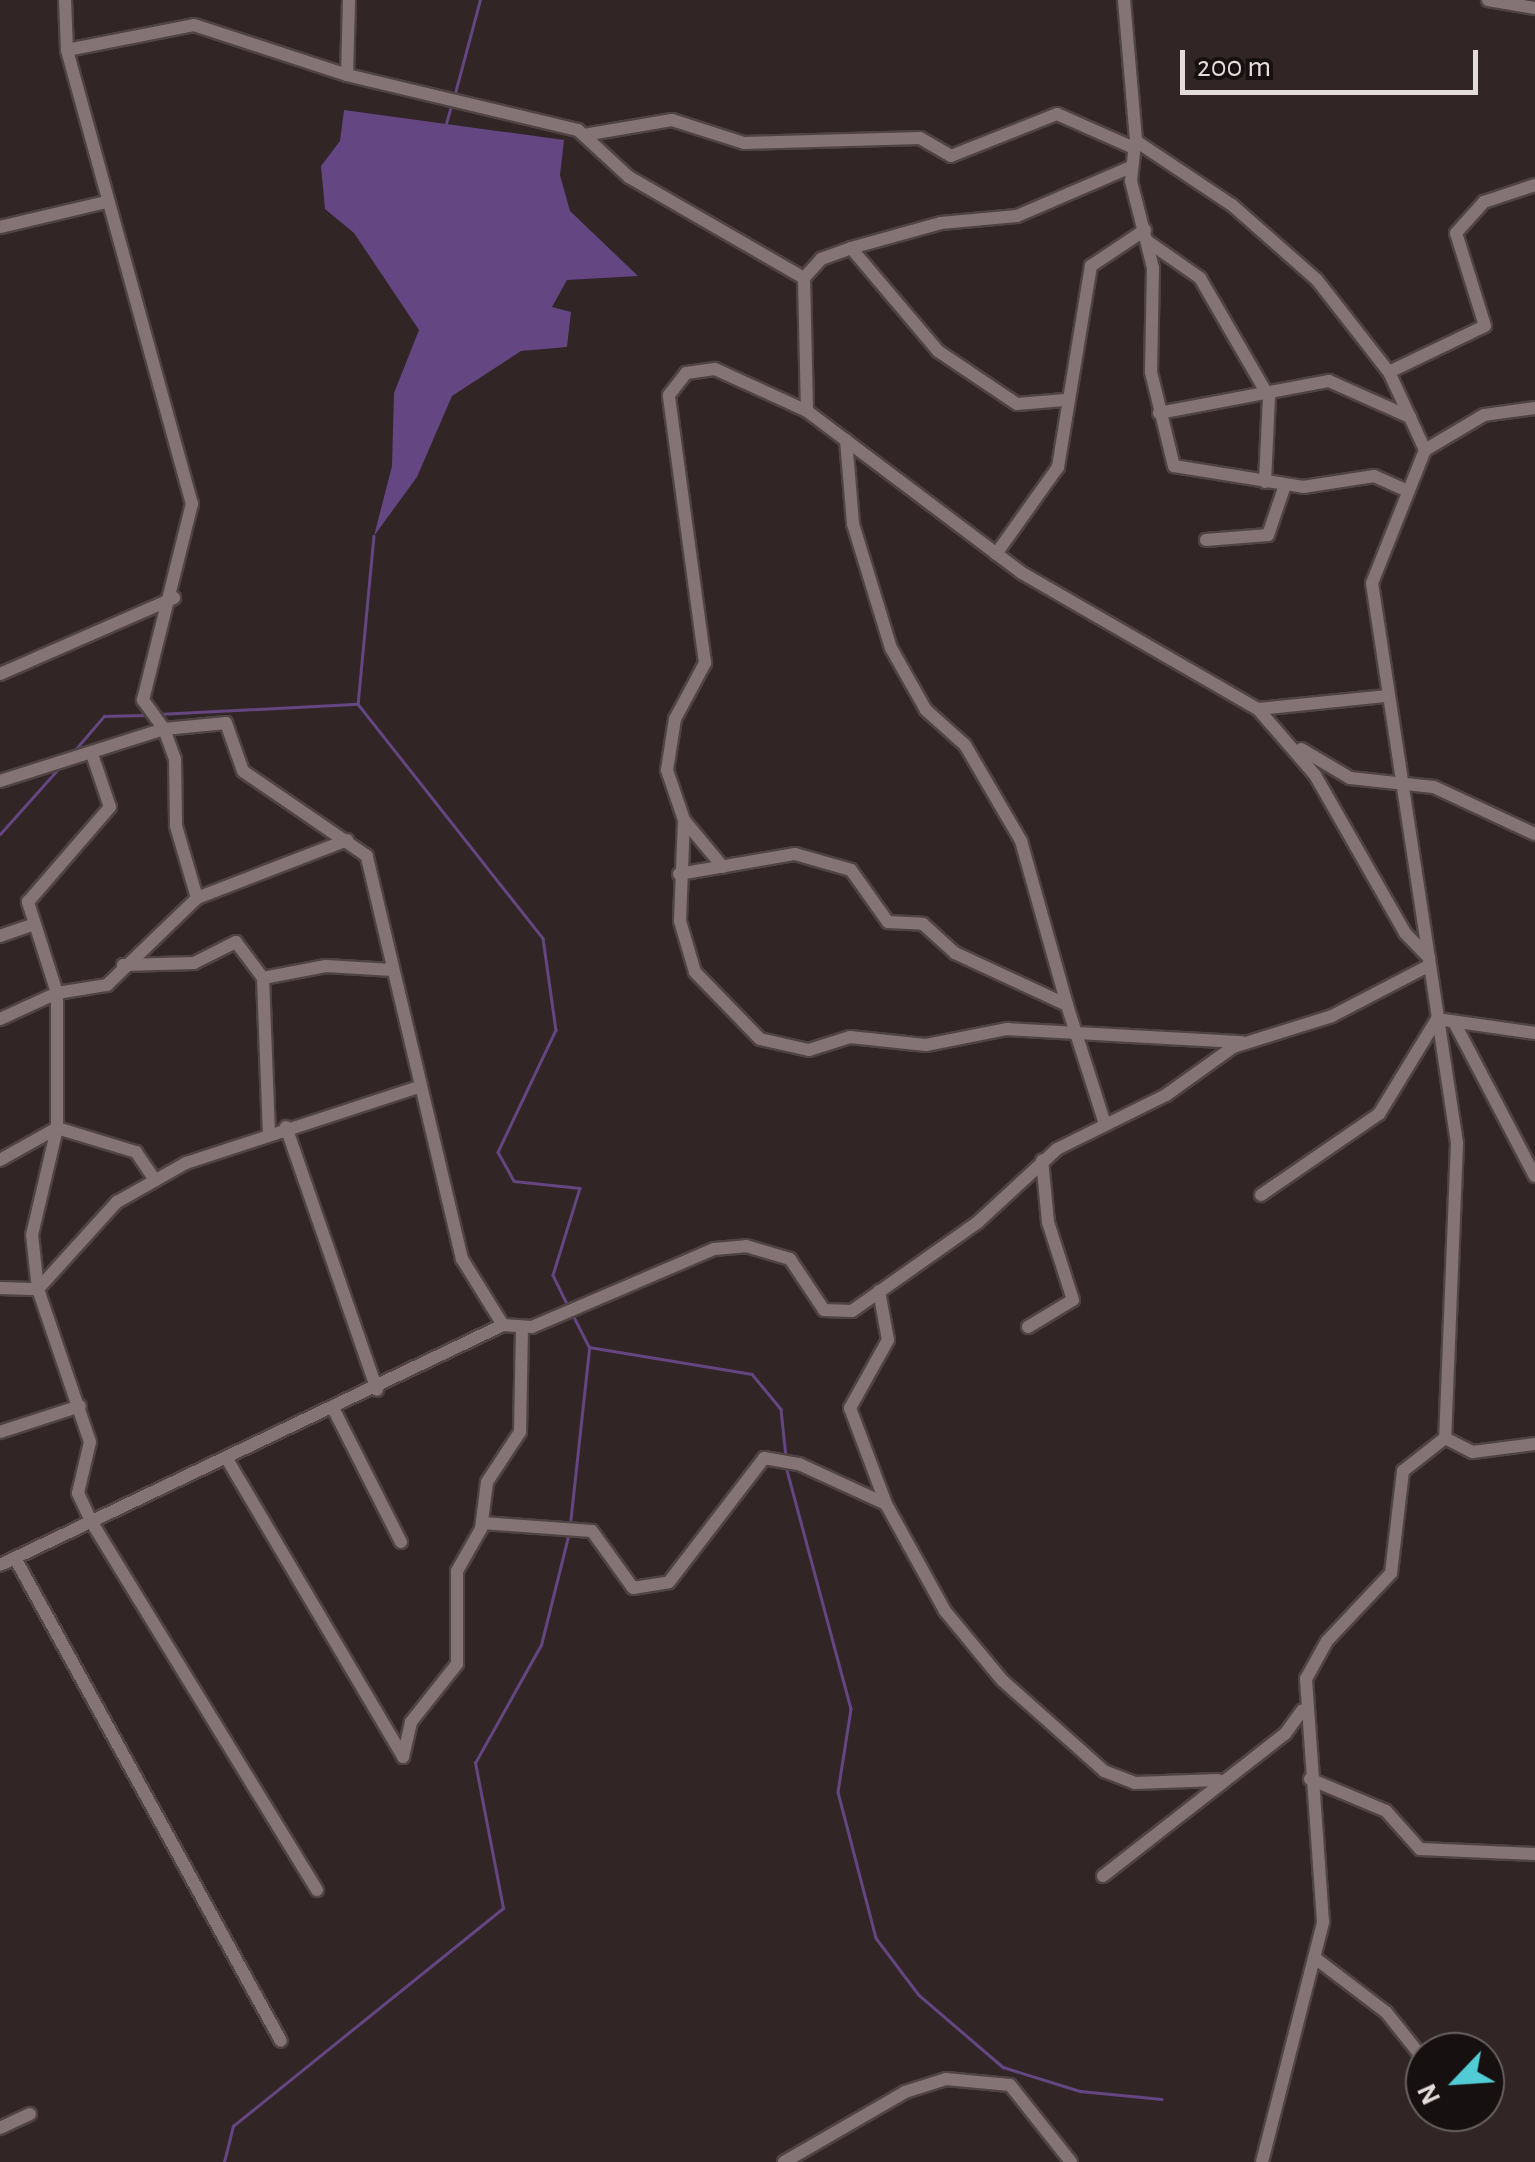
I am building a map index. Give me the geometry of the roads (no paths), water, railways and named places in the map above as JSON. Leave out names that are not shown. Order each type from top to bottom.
[{"type":"street","points":[[64,0],[66,50],[192,504],[174,598],[143,688],[175,759],[176,826],[197,898]]},
{"type":"street","points":[[347,76],[349,0]]},
{"type":"street","points":[[1124,0],[1135,144],[1130,167],[1146,236],[1158,413],[1183,474],[1285,486],[1374,476],[1403,489]]},
{"type":"street","points":[[1488,0],[1535,8]]},
{"type":"street","points":[[66,50],[194,26],[347,76],[504,108],[584,136],[630,177],[804,278]]},
{"type":"street","points":[[584,136],[672,120],[744,143],[920,138],[951,156],[1056,114],[1135,144],[1274,241],[1388,372],[1425,450]]},
{"type":"street","points":[[807,411],[804,278],[821,259],[940,222],[1017,216],[1130,167]]},
{"type":"street","points":[[1388,372],[1485,326],[1456,232],[1484,202],[1535,185]]},
{"type":"street","points":[[0,228],[106,202]]},
{"type":"street","points":[[1146,236],[1200,278],[1267,394],[1274,415],[1265,482]]},
{"type":"street","points":[[996,554],[1054,479],[1091,266],[1146,236]]},
{"type":"street","points":[[850,248],[938,352],[1017,404],[1065,400]]},
{"type":"street","points":[[1245,1042],[1160,1032],[1081,1038],[984,1029],[926,1045],[850,1037],[808,1050],[760,1040],[695,972],[679,874],[684,820],[669,746],[704,663],[668,395],[686,372],[715,369],[807,411],[996,554],[1258,710],[1328,769],[1461,797],[1535,834]]},
{"type":"street","points":[[1158,413],[1329,381],[1410,417]]},
{"type":"street","points":[[1262,2162],[1289,2028],[1315,1958],[1323,1922],[1302,1710],[1315,1658],[1394,1565],[1403,1472],[1445,1438],[1459,1176],[1372,583],[1403,489],[1425,450],[1484,415],[1535,408]]},
{"type":"street","points":[[846,440],[852,524],[890,648],[926,710],[966,745],[1021,841],[1105,1124]]},
{"type":"street","points":[[1206,540],[1268,534],[1285,486]]},
{"type":"street","points":[[0,674],[174,598]]},
{"type":"street","points":[[1258,710],[1387,696]]},
{"type":"street","points":[[0,781],[93,757],[164,729],[226,723],[243,771],[366,856],[462,1259],[503,1325]]},
{"type":"street","points":[[1276,728],[1430,962]]},
{"type":"street","points":[[93,757],[110,806],[32,889],[32,926],[57,993],[57,1128],[32,1236],[38,1289],[90,1442],[78,1493],[91,1521],[318,1890]]},
{"type":"street","points":[[684,820],[722,868]]},
{"type":"street","points":[[0,1019],[57,993],[106,985],[197,898],[347,840]]},
{"type":"street","points":[[679,874],[826,857],[850,870],[888,922],[923,924],[955,953],[1067,1005]]},
{"type":"street","points":[[0,936],[32,926]]},
{"type":"street","points":[[123,966],[194,963],[240,942],[263,978],[269,1132]]},
{"type":"street","points":[[0,1565],[376,1390],[503,1325],[522,1328],[714,1249],[783,1254],[811,1299],[840,1314],[978,1222],[1042,1160],[1245,1042],[1332,1016],[1430,962]]},
{"type":"street","points":[[263,978],[326,966],[392,970]]},
{"type":"street","points":[[1437,1019],[1535,1034]]},
{"type":"street","points":[[1261,1196],[1379,1114],[1437,1019]]},
{"type":"street","points":[[1454,1022],[1535,1176]]},
{"type":"street","points":[[0,1288],[38,1289],[117,1202],[155,1180],[269,1132],[418,1087]]},
{"type":"street","points":[[286,1127],[376,1390]]},
{"type":"street","points":[[0,1160],[57,1128],[136,1152],[155,1180]]},
{"type":"street","points":[[1028,1327],[1073,1300],[1048,1222],[1042,1160]]},
{"type":"street","points":[[878,1291],[888,1340],[850,1408],[886,1504],[974,1649],[1104,1771],[1134,1782],[1218,1780]]},
{"type":"street","points":[[227,1459],[403,1757],[410,1722],[456,1664],[456,1571],[482,1522],[487,1482],[520,1432],[522,1328]]},
{"type":"street","points":[[0,1432],[80,1406]]},
{"type":"street","points":[[334,1410],[401,1542]]},
{"type":"street","points":[[1445,1438],[1473,1452],[1535,1444]]},
{"type":"street","points":[[482,1522],[592,1530],[633,1588],[669,1582],[764,1458],[799,1464],[886,1504]]},
{"type":"street","points":[[14,1558],[281,2041]]},
{"type":"street","points":[[1103,1876],[1218,1780],[1285,1734],[1302,1710]]},
{"type":"street","points":[[1310,1778],[1386,1811],[1420,1849],[1535,1854]]},
{"type":"street","points":[[1315,1958],[1386,2012],[1405,2036]]},
{"type":"street","points":[[784,2162],[905,2092],[957,2080],[1018,2090],[1071,2162]]},
{"type":"street","points":[[0,2128],[30,2114]]},
{"type":"waterway","points":[[455,93],[480,0]]},
{"type":"waterway","points":[[445,127],[451,106]]},
{"type":"waterway","points":[[374,536],[358,704],[543,938],[556,1030],[498,1152],[514,1181],[580,1188],[553,1275],[568,1306]]},
{"type":"waterway","points":[[158,714],[358,704]]},
{"type":"waterway","points":[[74,751],[104,716],[145,715]]},
{"type":"waterway","points":[[0,834],[59,768]]},
{"type":"waterway","points":[[574,1317],[589,1347],[752,1374],[781,1409],[786,1457]]},
{"type":"waterway","points":[[570,1524],[589,1348]]},
{"type":"waterway","points":[[787,1470],[851,1709],[838,1792],[876,1938],[919,1995],[1003,2067],[1080,2091],[1162,2099]]},
{"type":"waterway","points":[[224,2162],[233,2126],[503,1908],[475,1763],[541,1645],[568,1537]]}]
